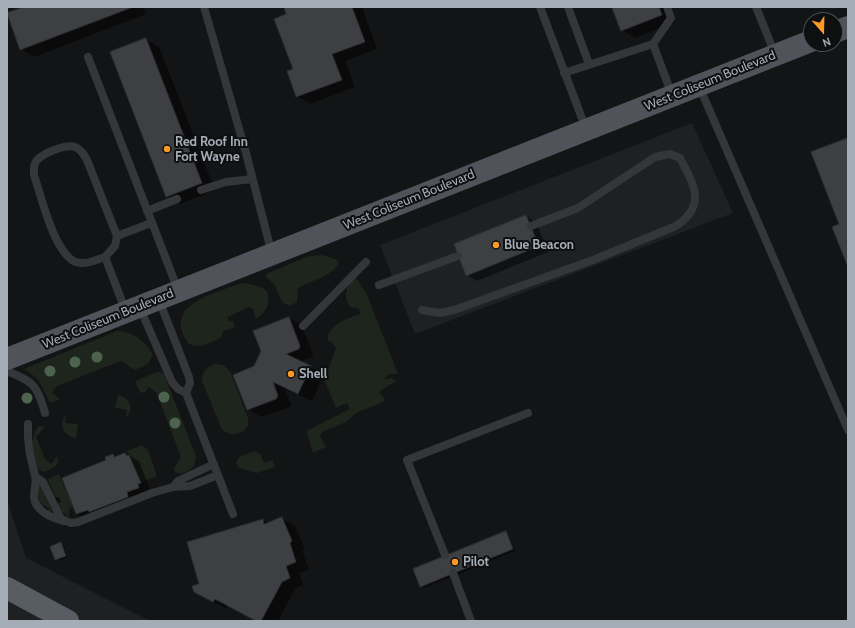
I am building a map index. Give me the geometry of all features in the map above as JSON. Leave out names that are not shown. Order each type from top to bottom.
[{"type":"highway","points":[[7,588],[68,621]]},
{"type":"main road","name":"West Coliseum Boulevard","points":[[7,359],[803,44]]},
{"type":"lane","points":[[204,7],[272,254]]},
{"type":"lane","points":[[540,7],[586,130]]},
{"type":"lane","points":[[568,7],[589,64]]},
{"type":"lane","points":[[564,73],[653,44],[671,18],[667,7]]},
{"type":"lane","points":[[756,7],[776,55]]},
{"type":"lane","points":[[653,44],[672,96]]},
{"type":"lane","points":[[88,57],[151,223],[151,302],[172,382],[178,389],[186,393],[233,514]]},
{"type":"lane","points":[[698,86],[848,430]]},
{"type":"lane","points":[[65,147],[75,147],[81,150],[87,160],[117,236],[115,246],[105,257],[81,264],[68,258],[58,245],[34,175],[33,167],[38,160],[65,147]]},
{"type":"lane","points":[[422,310],[440,313],[454,310],[592,260],[676,226],[688,218],[696,200],[693,186],[680,158],[670,154],[650,160],[578,208],[531,226]]},
{"type":"lane","points":[[201,190],[226,182],[252,179]]},
{"type":"lane","points":[[147,211],[177,198]]},
{"type":"lane","points":[[117,236],[151,223]]},
{"type":"lane","points":[[378,285],[458,256]]},
{"type":"lane","points":[[105,257],[151,302],[189,377],[190,383],[186,393]]},
{"type":"lane","points":[[303,326],[366,262]]},
{"type":"lane","points":[[7,371],[35,386],[45,413]]},
{"type":"lane","points":[[445,555],[407,460],[528,413]]},
{"type":"lane","points":[[28,424],[29,455],[36,477],[34,498],[37,505],[53,518],[66,522],[78,522],[152,493],[173,487],[190,486],[218,475]]},
{"type":"lane","points":[[173,487],[178,480],[214,464]]},
{"type":"lane","points":[[36,477],[43,482],[59,516],[66,522]]},
{"type":"lane","points":[[453,573],[471,621]]},
{"type":"shaded area","points":[[692,123],[733,213],[415,334],[380,245]]},
{"type":"shaded area","points":[[322,255],[338,260],[337,262],[339,263],[331,272],[298,288],[297,302],[289,305],[282,302],[274,284],[266,277],[266,274],[309,256]]},
{"type":"shaded area","points":[[353,277],[358,280],[366,292],[398,374],[390,374],[383,379],[392,378],[396,381],[379,392],[385,399],[383,402],[356,413],[346,422],[324,431],[320,436],[326,447],[313,453],[307,434],[308,430],[350,409],[347,403],[336,408],[324,379],[336,348],[332,342],[328,341],[328,334],[342,321],[360,314],[359,309],[350,307],[346,295],[347,288]]},
{"type":"shaded area","points":[[244,283],[261,287],[267,291],[268,304],[265,311],[255,319],[254,310],[249,307],[228,317],[228,322],[232,320],[235,327],[223,331],[221,338],[209,344],[200,346],[188,343],[183,333],[181,324],[182,316],[186,310],[192,304],[208,296],[234,285]]},
{"type":"shaded area","points":[[117,331],[128,332],[143,341],[153,355],[148,364],[135,370],[121,361],[57,386],[52,393],[60,399],[50,403],[38,379],[24,369]]},
{"type":"shaded area","points":[[215,364],[223,365],[230,371],[248,418],[248,425],[244,431],[232,435],[222,430],[202,381],[206,370]]},
{"type":"shaded area","points":[[159,371],[164,374],[196,456],[194,466],[184,473],[178,473],[173,470],[181,457],[156,392],[149,387],[145,392],[141,393],[135,383],[136,381]]},
{"type":"shaded area","points":[[118,395],[126,398],[130,404],[130,411],[126,418],[127,410],[115,408]]},
{"type":"shaded area","points":[[66,414],[65,423],[78,424],[76,438],[68,435],[63,429],[62,421]]},
{"type":"shaded area","points":[[39,426],[43,426],[44,428],[36,437],[45,459],[51,464],[57,456],[58,462],[56,466],[45,472],[39,470],[33,454],[34,436]]},
{"type":"shaded area","points":[[142,445],[148,450],[157,476],[140,483],[130,453],[128,454],[127,451]]},
{"type":"shaded area","points":[[255,451],[260,454],[264,463],[273,460],[275,467],[257,473],[239,468],[236,463],[239,457]]},
{"type":"shaded area","points":[[59,474],[73,507],[69,508],[69,517],[62,512],[48,479]]},
{"type":"shaded area","points":[[41,485],[52,512],[45,508],[40,502],[38,490],[39,486]]},
{"type":"shaded area","points":[[7,500],[26,558],[150,621],[7,621]]},
{"type":"building","points":[[24,7],[133,7],[20,50],[7,13]]},
{"type":"building","points":[[284,7],[352,7],[365,42],[332,54],[342,80],[296,97],[287,71],[293,69],[274,19],[286,14]]},
{"type":"building","points":[[612,7],[659,7],[662,15],[621,31]]},
{"type":"building","points":[[146,38],[202,183],[166,197],[110,52]]},
{"type":"building","points":[[848,138],[848,267],[832,227],[839,224],[811,152]]},
{"type":"building","name":"Blue Beacon","points":[[526,215],[539,246],[466,276],[454,244]]},
{"type":"building","name":"Shell","points":[[289,317],[300,346],[299,349],[286,354],[311,366],[298,394],[273,382],[278,396],[276,399],[247,410],[233,375],[254,366],[261,351],[253,331]]},
{"type":"building","points":[[125,453],[127,456],[129,455],[141,483],[138,484],[139,488],[127,492],[128,497],[89,512],[88,510],[76,514],[62,478],[106,460],[105,457],[113,454],[114,457]]},
{"type":"building","points":[[282,517],[292,541],[290,543],[296,562],[286,566],[290,578],[282,582],[261,621],[256,621],[215,599],[213,602],[194,592],[192,586],[199,584],[187,542],[263,519],[264,524]]},
{"type":"building","name":"Pilot","points":[[506,531],[513,549],[420,587],[413,569]]},
{"type":"building","points":[[61,542],[66,556],[55,560],[50,547]]},
{"type":"place","name":"Red Roof Inn Fort Wayne","points":[[167,149]]},
{"type":"place","name":"Blue Beacon","points":[[496,245]]},
{"type":"place","name":"Shell","points":[[291,374]]},
{"type":"place","name":"Pilot","points":[[455,562]]}]
